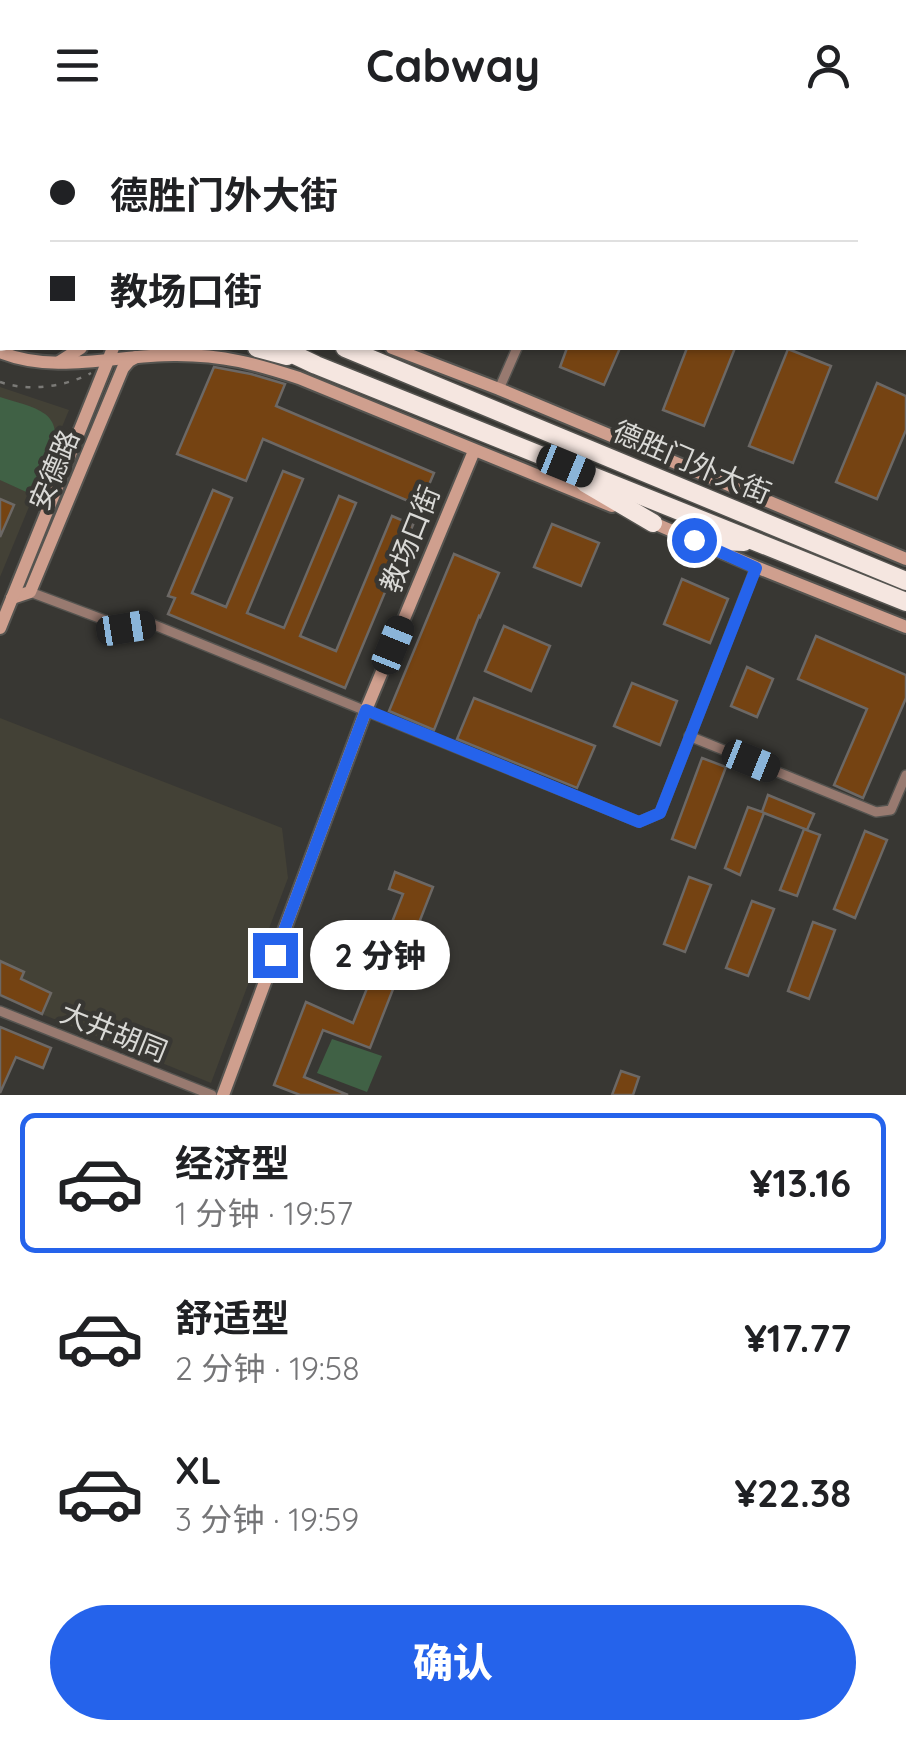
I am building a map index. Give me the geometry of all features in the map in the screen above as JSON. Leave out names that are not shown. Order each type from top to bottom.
[{"type":"highway","points":[[264,350],[316,365]]},
{"type":"highway","points":[[284,350],[316,365]]},
{"type":"highway","name":"德胜门外大街","points":[[350,350],[906,581]]},
{"type":"highway","name":"德胜门外大街","points":[[316,365],[906,602]]},
{"type":"highway","points":[[533,453],[652,522]]},
{"type":"highway","points":[[694,540],[760,542]]},
{"type":"street","points":[[57,364],[78,350]]},
{"type":"street","name":"德胜门外大街","points":[[397,350],[906,559]]},
{"type":"street","points":[[499,389],[516,350]]},
{"type":"street","points":[[0,352],[20,360],[57,364],[111,353],[138,356],[176,351],[246,361],[299,378],[906,627]]},
{"type":"street","name":"安德路","points":[[0,628],[111,353]]},
{"type":"street","name":"安德路","points":[[30,592],[123,368],[138,356]]},
{"type":"street","name":"教场口街","points":[[222,1095],[366,710],[474,451]]},
{"type":"street","points":[[12,598],[30,592],[126,628],[152,624],[639,822],[660,813],[756,568]]},
{"type":"street","points":[[689,736],[876,812],[891,810],[906,776]]},
{"type":"street","name":"大井胡同","points":[[0,1010],[212,1095]]},
{"type":"path","points":[[0,382],[29,387],[62,384],[87,375],[111,353]]},
{"type":"shaded area","points":[[0,387],[69,410],[0,577]]},
{"type":"shaded area","points":[[0,718],[282,828],[288,878],[211,1083],[0,997]]},
{"type":"green space","points":[[0,397],[35,408],[52,422],[52,454],[33,495],[0,480]]},
{"type":"green space","points":[[332,1039],[382,1056],[367,1092],[317,1073]]},
{"type":"building","points":[[566,350],[619,350],[604,385],[560,367]]},
{"type":"building","points":[[686,350],[734,350],[704,426],[663,410]]},
{"type":"building","points":[[788,350],[831,366],[793,463],[749,446]]},
{"type":"building","points":[[214,367],[285,384],[276,406],[434,473],[420,506],[263,439],[246,481],[177,454]]},
{"type":"building","points":[[877,383],[906,396],[906,430],[877,499],[836,482]]},
{"type":"building","points":[[283,471],[303,479],[247,613],[284,628],[339,496],[356,503],[300,636],[336,651],[392,516],[413,525],[345,688],[168,614],[175,598],[168,596],[213,490],[232,498],[192,593],[226,607]]},
{"type":"building","points":[[0,499],[14,505],[0,537]]},
{"type":"building","points":[[552,524],[599,543],[581,586],[534,567]]},
{"type":"building","points":[[454,554],[499,573],[434,730],[389,711]]},
{"type":"building","points":[[682,579],[728,599],[710,643],[664,624]]},
{"type":"building","points":[[504,626],[550,646],[531,691],[485,671]]},
{"type":"building","points":[[816,636],[906,675],[906,698],[863,798],[834,785],[867,709],[798,679]]},
{"type":"building","points":[[747,667],[773,679],[757,717],[731,706]]},
{"type":"building","points":[[632,683],[677,701],[660,745],[614,726]]},
{"type":"building","points":[[474,698],[595,746],[577,788],[457,739]]},
{"type":"building","points":[[702,758],[726,767],[695,848],[672,839]]},
{"type":"building","points":[[768,795],[814,814],[807,830],[764,813],[740,875],[725,868],[748,807],[762,812]]},
{"type":"building","points":[[804,829],[820,835],[797,896],[780,890]]},
{"type":"building","points":[[865,831],[887,840],[855,918],[834,909]]},
{"type":"building","points":[[395,872],[433,887],[370,1048],[323,1030],[304,1077],[348,1095],[300,1095],[274,1085],[306,1002],[353,1023],[370,981],[365,979],[382,947],[378,945],[382,934],[387,935],[403,894],[389,889]]},
{"type":"building","points":[[689,877],[711,885],[685,952],[664,944]]},
{"type":"building","points":[[752,901],[774,909],[748,976],[726,968]]},
{"type":"building","points":[[813,922],[835,930],[809,999],[788,991]]},
{"type":"building","points":[[0,961],[24,972],[21,979],[51,993],[42,1014],[0,995]]},
{"type":"building","points":[[0,1027],[51,1048],[43,1068],[16,1057],[0,1093]]},
{"type":"building","points":[[621,1071],[639,1077],[633,1095],[612,1095]]},
{"type":"route","points":[[275,955],[366,710],[639,822],[660,813],[756,568],[694,540]]}]
